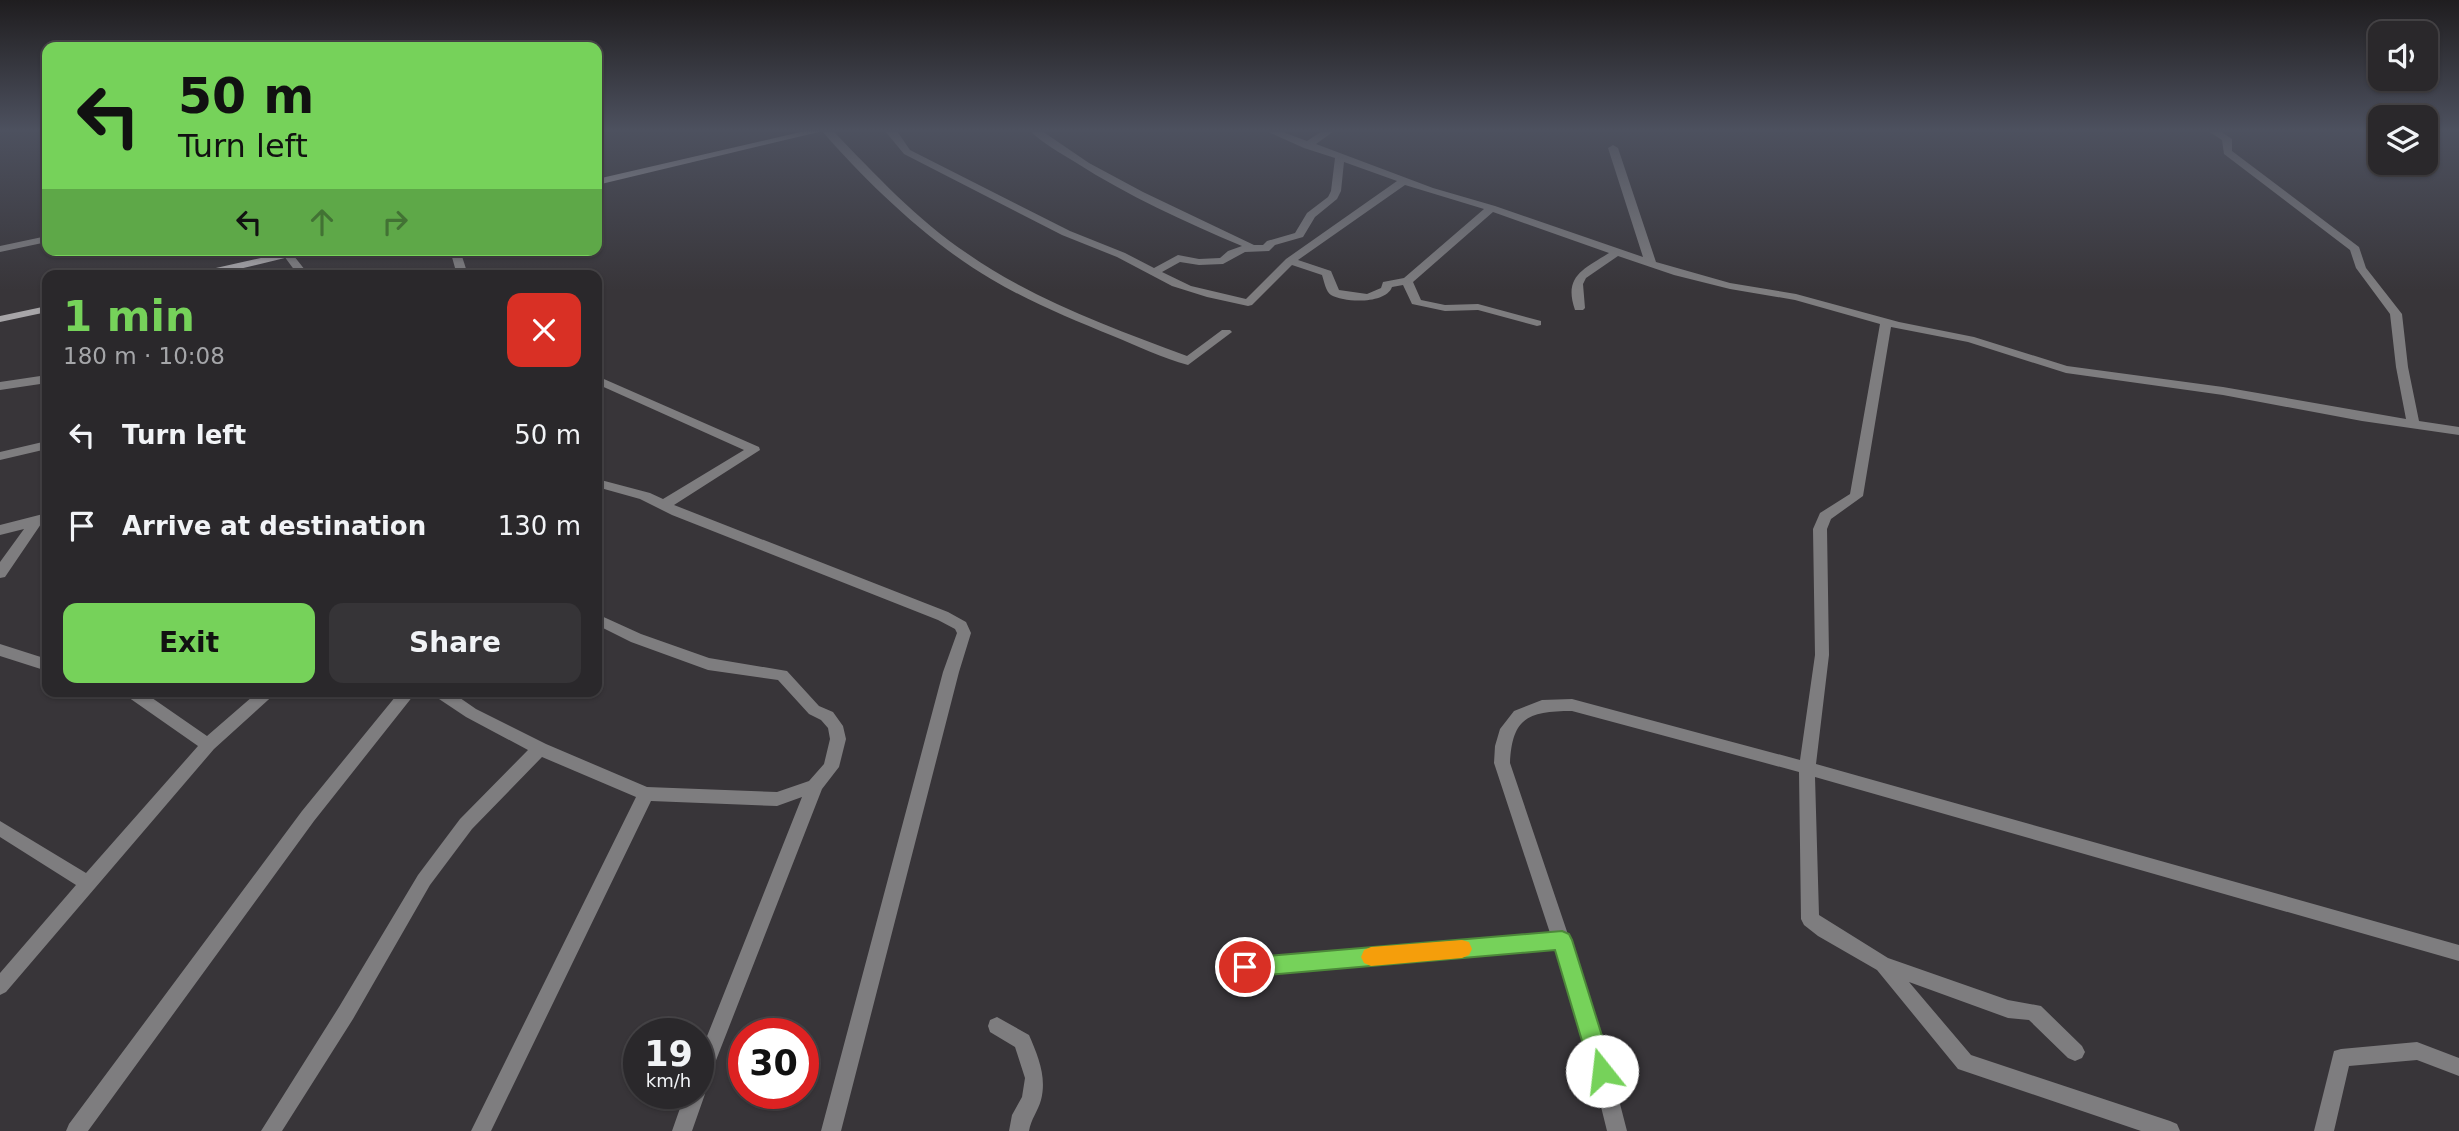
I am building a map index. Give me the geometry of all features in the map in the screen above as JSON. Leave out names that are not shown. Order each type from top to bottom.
[{"type":"street","points":[[882,184],[937,236],[1012,287],[1077,319],[1188,360],[1226,332]]},
{"type":"street","points":[[969,184],[1066,233],[1121,255],[1174,284],[1248,303],[1290,261],[1400,184]]},
{"type":"street","points":[[1118,184],[1250,246],[1265,249],[1271,243],[1299,235],[1311,215],[1332,199],[1337,184]]},
{"type":"street","points":[[1413,184],[1651,264],[1730,286],[1796,297],[1988,344],[2066,369],[2222,391],[2362,417],[2459,431]]},
{"type":"street","points":[[1625,184],[1651,264]]},
{"type":"street","points":[[2269,184],[2355,249],[2361,268],[2396,314],[2402,367],[2413,423]]},
{"type":"street","points":[[1290,261],[1327,273],[1334,292],[1366,298],[1378,296],[1386,290],[1387,284],[1407,281],[1491,208]]},
{"type":"street","points":[[0,249],[42,240]]},
{"type":"street","points":[[1154,272],[1178,258],[1199,262],[1223,261],[1227,256],[1250,246]]},
{"type":"street","points":[[1579,308],[1577,284],[1581,276],[1617,252]]},
{"type":"street","points":[[222,270],[276,256]]},
{"type":"street","points":[[1407,281],[1416,302],[1429,306],[1478,307],[1537,323]]},
{"type":"street","points":[[0,319],[42,310]]},
{"type":"street","points":[[1886,321],[1856,496],[1825,516],[1820,529],[1822,655],[1807,768],[1810,919],[1882,964],[2008,1009],[2034,1012],[2075,1052]]},
{"type":"street","points":[[0,386],[42,380]]},
{"type":"street","points":[[602,382],[754,450],[663,505]]},
{"type":"street","points":[[0,456],[42,446]]},
{"type":"street","points":[[602,484],[645,496],[943,616],[961,626],[964,634],[951,672],[831,1131]]},
{"type":"street","points":[[0,530],[42,519]]},
{"type":"street","points":[[0,573],[42,519]]},
{"type":"street","points":[[602,621],[636,638],[708,664],[782,676],[814,710],[827,716],[835,726],[838,739],[831,767],[815,786],[714,1043]]},
{"type":"street","points":[[0,650],[42,663]]},
{"type":"street","points":[[140,697],[208,745]]},
{"type":"street","points":[[0,986],[208,745],[263,697]]},
{"type":"street","points":[[76,1131],[300,827],[404,697]]},
{"type":"street","points":[[447,697],[471,713],[540,749],[646,794],[777,799],[815,786]]},
{"type":"street","points":[[1616,1131],[1610,1096],[1562,940],[1502,763],[1505,730],[1513,720],[1532,708],[1553,704],[1572,705],[1807,768],[2459,953]]},
{"type":"street","points":[[271,1131],[346,1013],[425,880],[466,824],[540,749]]},
{"type":"street","points":[[481,1131],[646,794]]},
{"type":"street","points":[[0,828],[87,883]]},
{"type":"street","points":[[1245,967],[1562,940]]},
{"type":"street","points":[[1882,964],[1965,1062],[2170,1131]]},
{"type":"street","points":[[997,1026],[1022,1041],[1035,1078],[1031,1100],[1022,1115],[1020,1131]]},
{"type":"street","points":[[2325,1131],[2341,1058],[2417,1051],[2459,1067]]},
{"type":"street","points":[[682,1131],[690,1109]]},
{"type":"slow traffic","points":[[1371,957],[1462,949]]},
{"type":"route","points":[[1245,967],[1562,940],[1602,1071]]}]
